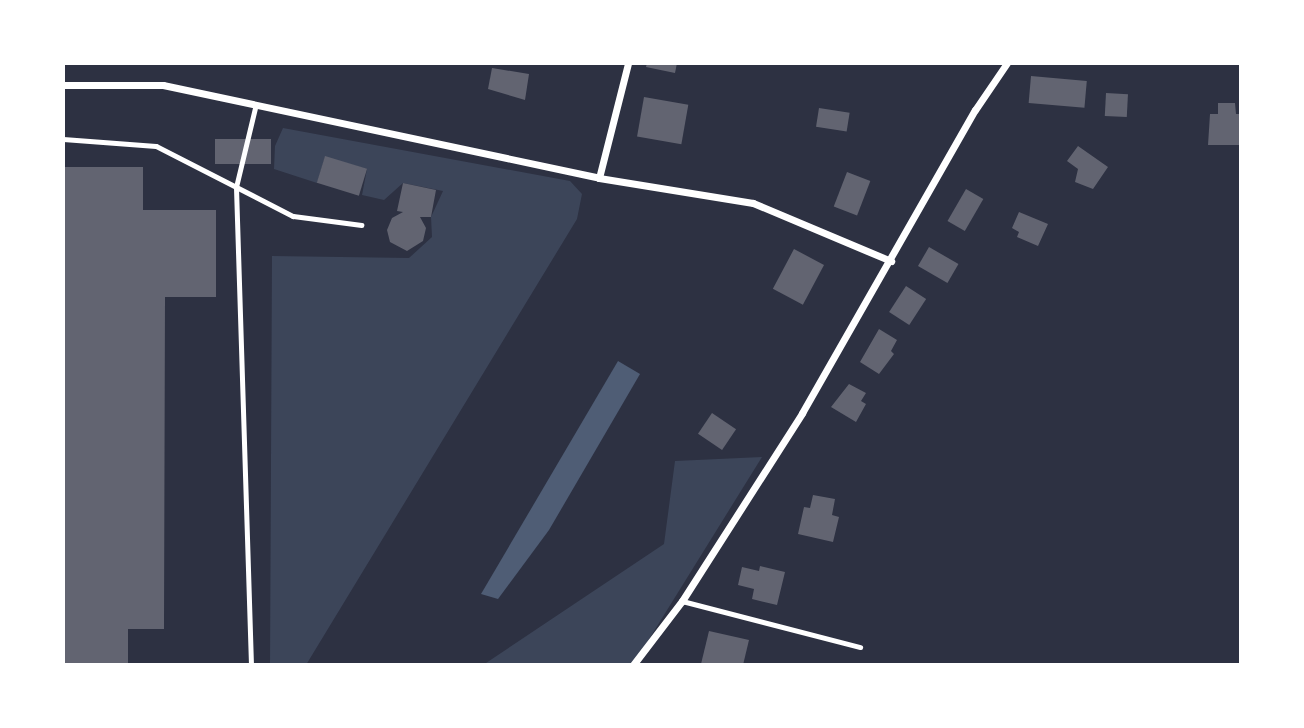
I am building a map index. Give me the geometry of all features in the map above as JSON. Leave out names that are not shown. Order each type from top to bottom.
[{"type":"street","points":[[599,178],[628,63]]},
{"type":"street","points":[[633,665],[682,601],[891,261],[975,110],[1007,63]]},
{"type":"street","points":[[63,85],[163,85],[599,178],[753,203],[891,261]]},
{"type":"lane","points":[[251,665],[236,187],[256,104]]},
{"type":"lane","points":[[63,139],[156,146],[293,216],[361,225]]},
{"type":"lane","points":[[682,601],[860,647]]},
{"type":"shaded area","points":[[283,128],[570,181],[582,194],[577,219],[306,665],[270,665],[272,256],[409,258],[432,237],[431,217],[443,191],[403,183],[384,200],[362,195],[367,169],[325,157],[317,183],[274,169],[275,146]]},
{"type":"shaded area","points":[[618,361],[640,374],[549,530],[498,599],[481,594]]},
{"type":"shaded area","points":[[762,457],[633,665],[483,665],[664,544],[675,461]]},
{"type":"building","points":[[647,63],[677,63],[675,73],[646,67]]},
{"type":"building","points":[[492,68],[529,74],[525,100],[488,89]]},
{"type":"building","points":[[1031,76],[1087,81],[1084,108],[1029,103]]},
{"type":"building","points":[[1106,93],[1128,94],[1127,117],[1105,116]]},
{"type":"building","points":[[644,97],[688,105],[681,144],[637,136]]},
{"type":"building","points":[[1218,103],[1235,103],[1236,114],[1241,114],[1241,145],[1208,145],[1210,114],[1218,114]]},
{"type":"building","points":[[819,108],[850,113],[847,132],[816,127]]},
{"type":"building","points":[[215,139],[271,139],[271,164],[215,164]]},
{"type":"building","points":[[1078,146],[1108,167],[1093,189],[1075,182],[1078,169],[1067,161]]},
{"type":"building","points":[[325,156],[367,169],[359,196],[317,183]]},
{"type":"building","points":[[63,167],[143,167],[143,210],[216,210],[216,297],[165,297],[164,629],[128,629],[128,665],[63,665]]},
{"type":"building","points":[[847,172],[870,181],[857,216],[834,207]]},
{"type":"building","points":[[403,183],[436,190],[431,217],[420,217],[426,228],[423,241],[407,251],[390,242],[387,230],[392,218],[403,212],[397,211]]},
{"type":"building","points":[[966,189],[983,199],[965,231],[948,221]]},
{"type":"building","points":[[1019,212],[1048,224],[1038,246],[1017,237],[1019,232],[1012,228]]},
{"type":"building","points":[[929,247],[958,264],[947,283],[918,266]]},
{"type":"building","points":[[794,249],[824,265],[803,305],[773,289]]},
{"type":"building","points":[[906,286],[926,299],[909,325],[889,312]]},
{"type":"building","points":[[879,329],[897,340],[891,351],[894,354],[879,374],[860,362]]},
{"type":"building","points":[[849,384],[866,393],[861,401],[866,404],[856,422],[831,407]]},
{"type":"building","points":[[712,413],[736,429],[722,450],[698,434]]},
{"type":"building","points":[[813,495],[835,499],[832,515],[839,517],[833,542],[798,534],[804,507],[810,508]]},
{"type":"building","points":[[760,566],[785,572],[777,605],[752,599],[754,589],[738,585],[742,567],[759,571]]},
{"type":"building","points":[[709,631],[749,640],[743,665],[701,664]]}]
